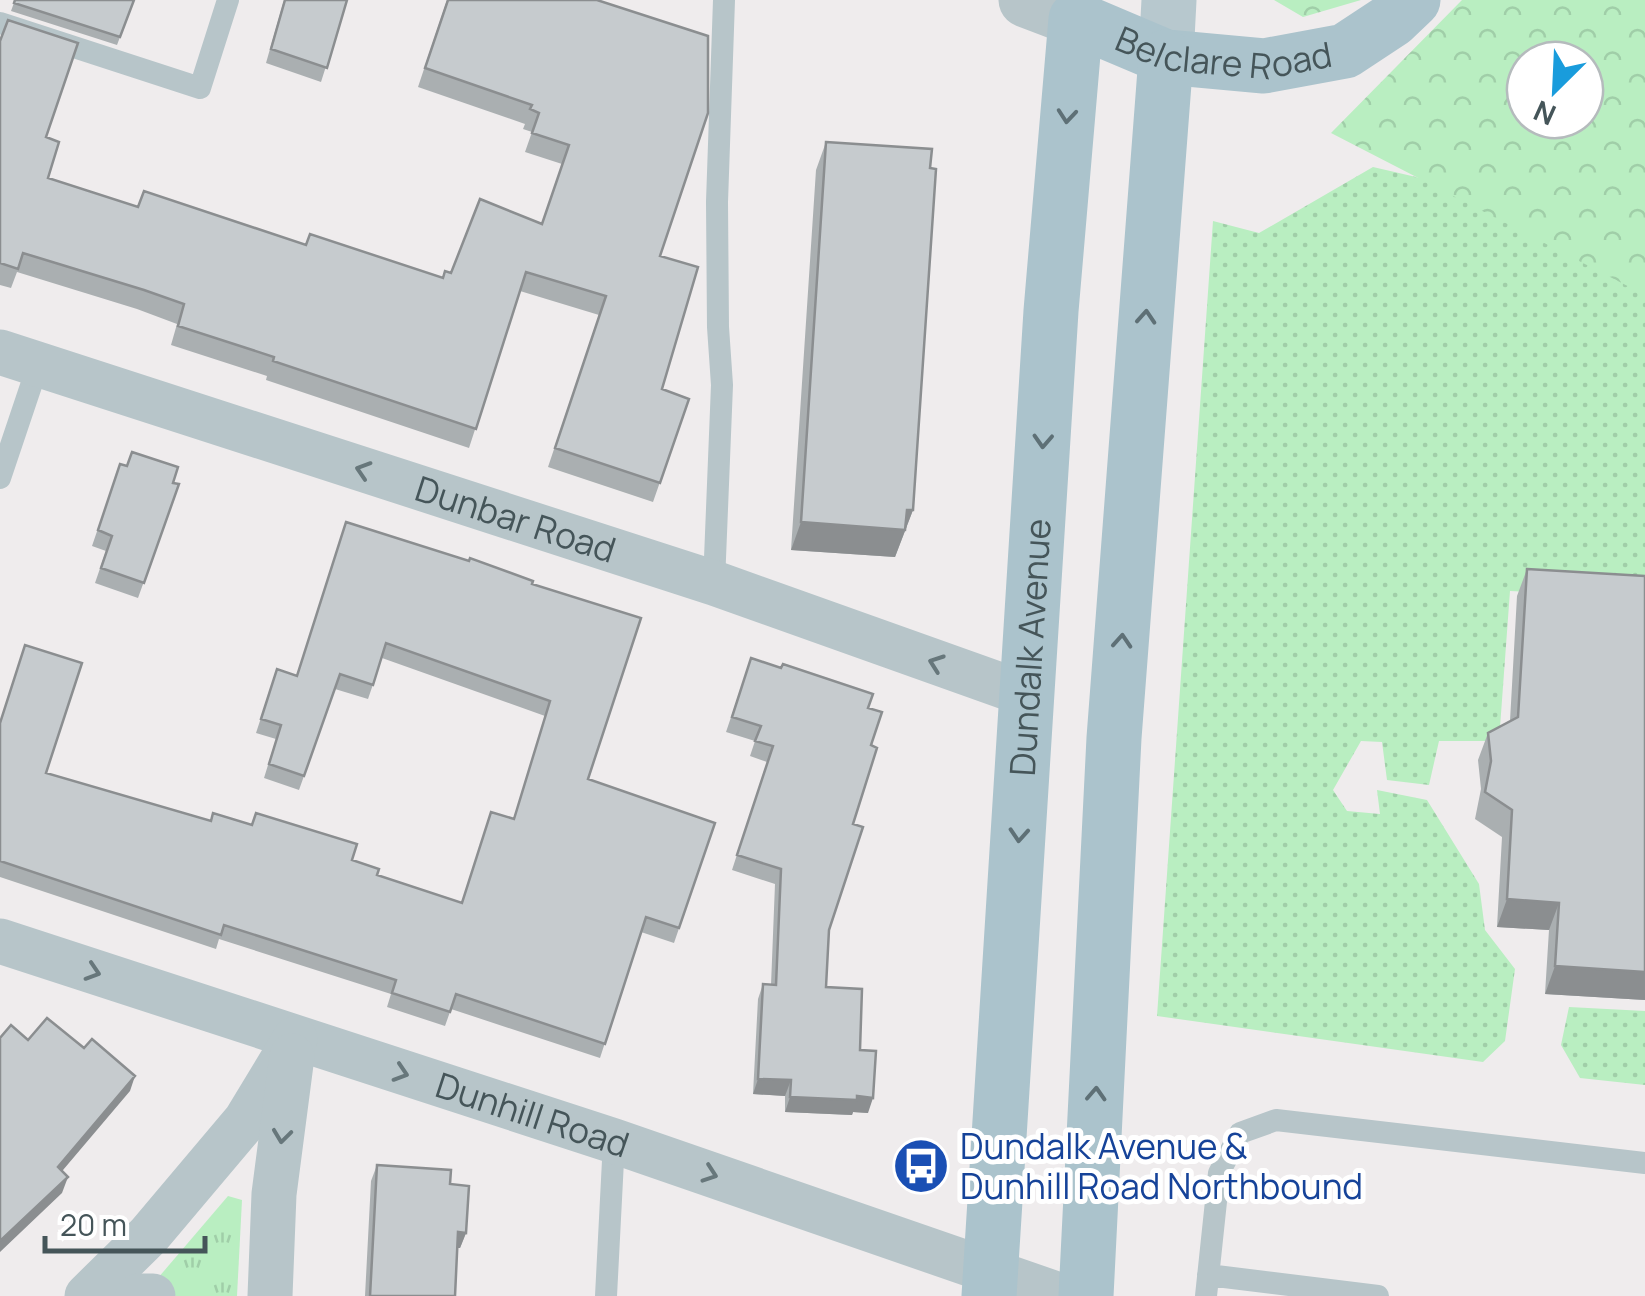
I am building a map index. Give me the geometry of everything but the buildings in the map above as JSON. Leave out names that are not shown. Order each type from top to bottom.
[{"type":"main road","points":[[1086,1296],[1114,738],[1169,0]]},
{"type":"main road","name":"Belclare Road","points":[[1076,10],[1166,58],[1264,66],[1345,52],[1414,0]]},
{"type":"main road","name":"Dundalk Avenue","points":[[990,1284],[1050,310],[1076,10]]},
{"type":"street","name":"Belclare Road","points":[[1026,0],[1076,10]]},
{"type":"street","name":"Dunbar Road","points":[[19,358],[714,583],[1028,695]]},
{"type":"street","name":"Dunhill Road","points":[[0,942],[614,1141],[990,1284],[1062,1296]]},
{"type":"street","points":[[88,1296],[148,1234],[246,1120],[295,1039]]},
{"type":"street","points":[[270,1296],[274,1194],[295,1039]]},
{"type":"street","points":[[138,1296],[153,1296]]},
{"type":"lane","points":[[0,23],[200,88],[228,0]]},
{"type":"lane","points":[[714,583],[722,385],[717,202],[724,0]]},
{"type":"lane","points":[[0,478],[19,358]]},
{"type":"lane","points":[[1378,1296],[1207,1286],[1219,1173],[1240,1133],[1276,1120],[1645,1163]]},
{"type":"lane","points":[[606,1296],[614,1141]]},
{"type":"green space","points":[[1274,0],[1361,0],[1303,17]]},
{"type":"green space","points":[[1462,0],[1645,0],[1645,295],[1331,133]]},
{"type":"green space","points":[[1373,167],[1485,193],[1645,290],[1645,598],[1510,591],[1499,741],[1439,741],[1429,785],[1387,780],[1382,742],[1361,741],[1333,790],[1347,811],[1380,814],[1377,790],[1427,800],[1479,884],[1485,930],[1515,969],[1505,1041],[1483,1062],[1157,1016],[1213,221],[1259,233]]},
{"type":"green space","points":[[1569,1007],[1645,1011],[1645,1085],[1580,1078],[1561,1045]]},
{"type":"green space","points":[[228,1196],[242,1200],[237,1296],[176,1296],[152,1285]]},
{"type":"place","name":"Dundalk Avenue & Dunhill Road Northbound","points":[[921,1166]]}]
